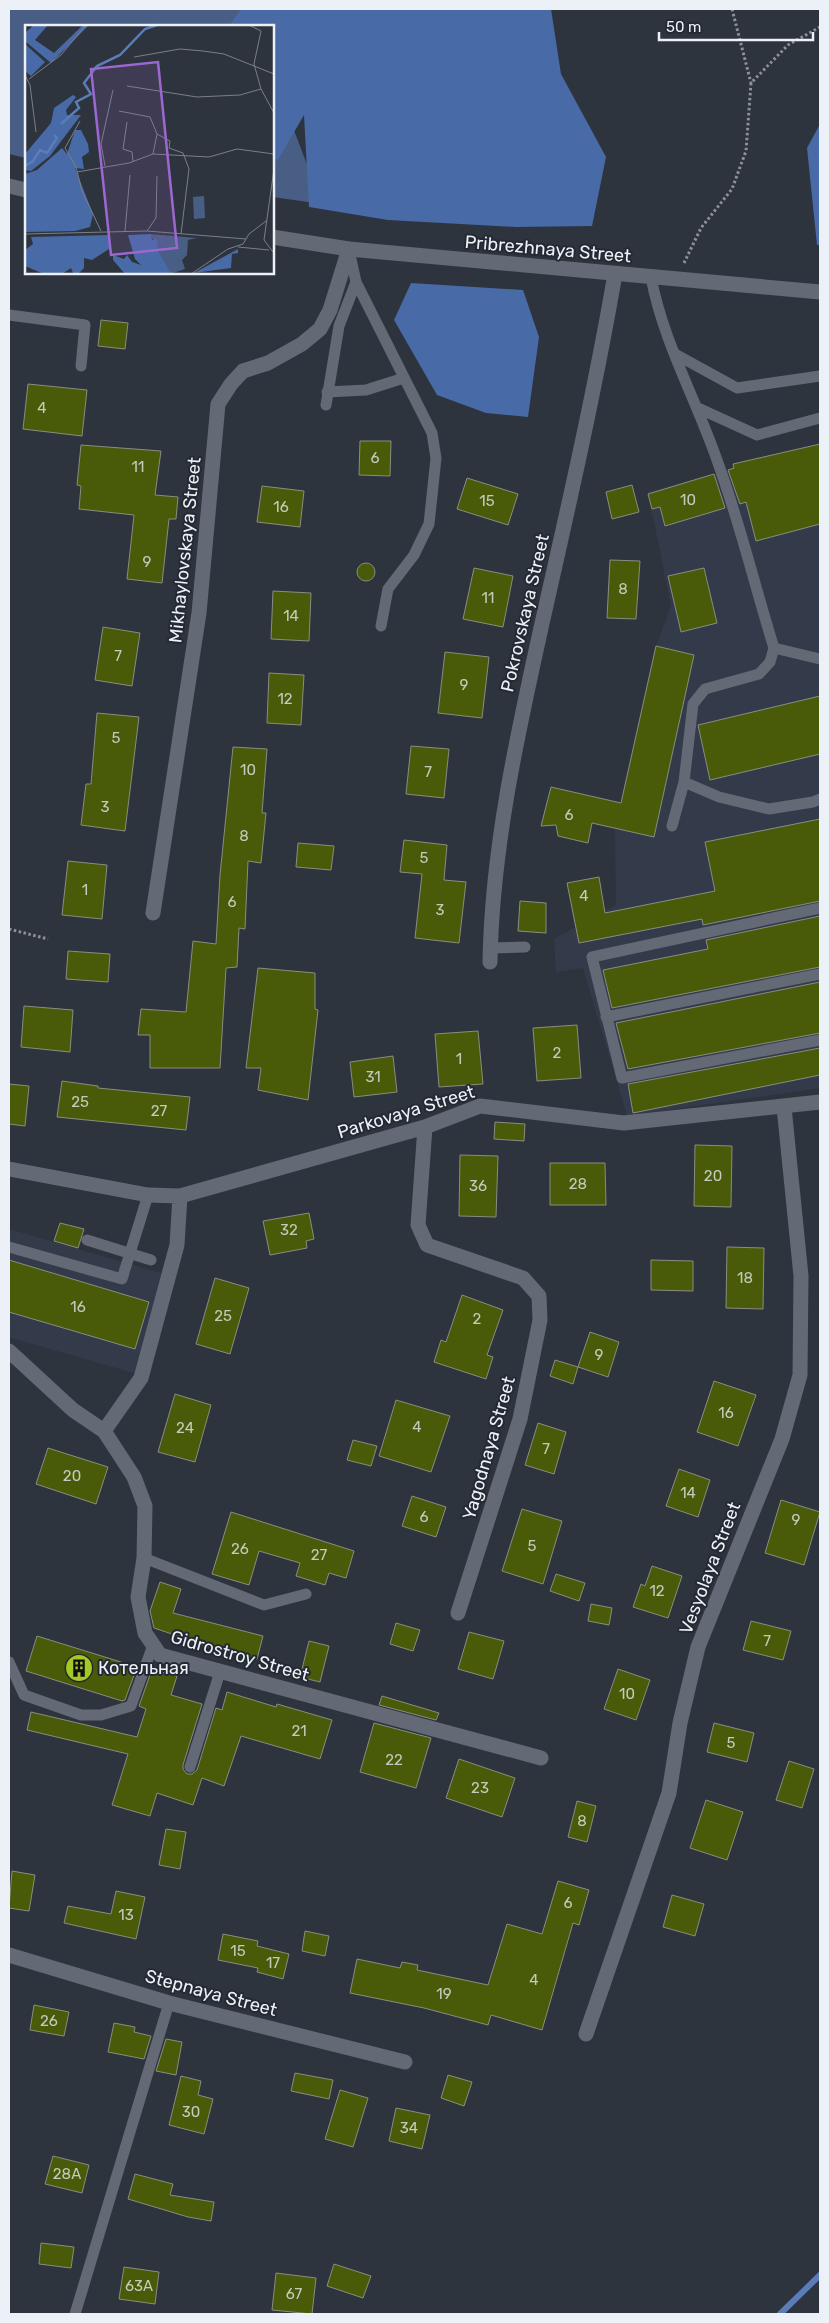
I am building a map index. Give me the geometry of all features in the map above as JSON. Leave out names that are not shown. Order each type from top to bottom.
[{"type":"street","points":[[9,186],[25,190]]},
{"type":"street","name":"Pribrezhnaya Street","points":[[274,238],[349,249],[820,292]]},
{"type":"street","name":"Mikhaylovskaya Street","points":[[153,913],[199,613],[218,404],[231,384],[243,372],[268,363],[302,344],[320,328],[330,310],[349,249]]},
{"type":"street","name":"Pokrovskaya Street","points":[[490,955],[499,836],[524,706],[596,381],[615,274]]},
{"type":"street","name":"Parkovaya Street","points":[[9,1169],[148,1195],[180,1196],[425,1127],[480,1106],[624,1123],[820,1102]]},
{"type":"street","name":"Vesyolaya Street","points":[[586,2034],[669,1793],[680,1723],[698,1647],[782,1439],[800,1375],[801,1276],[784,1107]]},
{"type":"street","name":"Yagodnaya Street","points":[[425,1127],[418,1224],[427,1245],[523,1278],[539,1296],[540,1320],[520,1419],[458,1613]]},
{"type":"street","points":[[104,1431],[141,1378],[176,1245],[180,1196]]},
{"type":"street","name":"Gidrostroy Street","points":[[9,1351],[72,1410],[104,1431],[134,1477],[145,1506],[144,1558],[138,1597],[145,1633],[160,1655],[541,1758]]},
{"type":"street","name":"Stepnaya Street","points":[[9,1955],[169,2003],[405,2062]]},
{"type":"lane","points":[[349,249],[356,282],[432,433],[436,458],[429,524],[414,555],[388,589],[381,626]]},
{"type":"lane","points":[[651,278],[655,299],[675,354],[719,464],[774,648],[770,662],[759,674],[705,689],[693,704],[684,782],[672,826]]},
{"type":"lane","points":[[326,405],[339,326],[356,282]]},
{"type":"lane","points":[[9,315],[85,325],[81,366]]},
{"type":"lane","points":[[675,354],[736,388],[820,376]]},
{"type":"lane","points":[[327,392],[366,390],[404,378]]},
{"type":"lane","points":[[698,408],[757,435],[820,418]]},
{"type":"lane","points":[[774,648],[820,659]]},
{"type":"lane","points":[[684,782],[719,797],[768,809],[814,802],[820,799]]},
{"type":"lane","points":[[820,908],[592,957],[622,1078],[820,1040]]},
{"type":"lane","points":[[490,955],[525,947]]},
{"type":"lane","points":[[606,1017],[820,974]]},
{"type":"lane","points":[[9,1246],[122,1279],[148,1195]]},
{"type":"lane","points":[[87,1240],[151,1260]]},
{"type":"lane","points":[[144,1558],[264,1605],[306,1594]]},
{"type":"lane","points":[[9,1662],[24,1695],[81,1715],[101,1715],[131,1706],[153,1645]]},
{"type":"lane","points":[[190,1767],[220,1672]]},
{"type":"lane","points":[[74,2314],[169,2003]]},
{"type":"path","points":[[676,280],[701,228],[732,189],[746,151],[751,83],[732,9]]},
{"type":"path","points":[[751,83],[788,45],[820,27]]},
{"type":"path","points":[[9,929],[48,939]]},
{"type":"shaded area","points":[[9,9],[247,9],[254,25],[25,25],[25,158],[9,154]]},
{"type":"shaded area","points":[[241,9],[551,9],[561,74],[606,157],[592,226],[516,227],[388,220],[309,207],[304,115],[278,160],[274,158],[274,25],[230,25]]},
{"type":"shaded area","points":[[274,78],[322,204],[274,197]]},
{"type":"shaded area","points":[[820,124],[820,245],[817,245],[807,148]]},
{"type":"shaded area","points":[[411,283],[523,290],[539,337],[528,417],[486,413],[437,395],[394,320]]},
{"type":"shaded area","points":[[820,445],[820,1088],[627,1116],[583,968],[556,972],[554,939],[616,905],[615,828],[656,646],[671,606],[648,492]]},
{"type":"shaded area","points":[[9,1229],[164,1274],[137,1374],[9,1337]]},
{"type":"building","points":[[101,320],[128,323],[125,349],[98,346]]},
{"type":"building","points":[[28,384],[87,390],[82,436],[23,429]]},
{"type":"building","points":[[360,441],[391,441],[390,476],[359,475]]},
{"type":"building","points":[[820,444],[820,524],[756,541],[746,502],[740,504],[728,470],[734,468],[733,464]]},
{"type":"building","points":[[81,445],[161,451],[155,495],[178,497],[176,519],[169,519],[162,583],[127,579],[134,515],[79,509],[81,486],[77,485]]},
{"type":"building","points":[[714,474],[725,508],[665,526],[660,507],[652,509],[648,494]]},
{"type":"building","points":[[467,478],[518,494],[508,525],[457,509]]},
{"type":"building","points":[[632,485],[639,512],[612,519],[606,492]]},
{"type":"building","points":[[262,486],[304,491],[300,527],[257,522]]},
{"type":"building","points":[[610,560],[640,561],[636,619],[607,618]]},
{"type":"building","points":[[366,563],[372,566],[375,572],[372,578],[366,581],[360,578],[357,572],[360,566]]},
{"type":"building","points":[[474,568],[513,576],[503,627],[463,619]]},
{"type":"building","points":[[704,568],[717,623],[681,632],[668,576]]},
{"type":"building","points":[[273,591],[311,593],[309,641],[271,639]]},
{"type":"building","points":[[103,627],[140,633],[132,686],[95,680]]},
{"type":"building","points":[[656,646],[694,655],[654,837],[592,823],[588,843],[558,836],[556,825],[541,826],[551,787],[621,803]]},
{"type":"building","points":[[445,652],[489,657],[482,718],[438,713]]},
{"type":"building","points":[[269,673],[304,675],[301,725],[267,723]]},
{"type":"building","points":[[820,696],[820,754],[710,780],[698,725]]},
{"type":"building","points":[[97,713],[139,717],[125,831],[81,825],[86,784],[91,784]]},
{"type":"building","points":[[411,746],[449,749],[444,798],[406,794]]},
{"type":"building","points":[[233,747],[267,749],[262,813],[266,813],[261,863],[248,861],[245,929],[239,928],[237,967],[226,968],[220,1068],[150,1068],[150,1035],[138,1035],[141,1009],[186,1012],[193,941],[216,944],[220,875]]},
{"type":"building","points":[[820,819],[820,901],[703,925],[702,919],[579,943],[567,883],[599,877],[605,913],[715,891],[705,842]]},
{"type":"building","points":[[404,840],[447,845],[444,880],[466,882],[459,943],[415,938],[422,874],[400,872]]},
{"type":"building","points":[[298,843],[334,846],[331,870],[296,867]]},
{"type":"building","points":[[68,861],[107,865],[102,919],[62,915]]},
{"type":"building","points":[[520,901],[546,903],[546,933],[518,931]]},
{"type":"building","points":[[820,916],[820,967],[612,1008],[603,970],[708,949],[706,940]]},
{"type":"building","points":[[68,951],[110,954],[108,982],[66,979]]},
{"type":"building","points":[[258,968],[315,973],[315,1009],[318,1010],[308,1100],[258,1090],[261,1068],[246,1068]]},
{"type":"building","points":[[820,982],[820,1033],[628,1069],[616,1023]]},
{"type":"building","points":[[24,1006],[73,1010],[70,1052],[21,1047]]},
{"type":"building","points":[[577,1025],[581,1078],[537,1081],[533,1028]]},
{"type":"building","points":[[478,1031],[483,1084],[439,1087],[435,1034]]},
{"type":"building","points":[[820,1048],[820,1075],[633,1113],[628,1084]]},
{"type":"building","points":[[393,1056],[397,1092],[354,1097],[350,1062]]},
{"type":"building","points":[[62,1081],[98,1086],[98,1088],[190,1097],[186,1130],[57,1117]]},
{"type":"building","points":[[9,1084],[29,1086],[25,1126],[9,1124]]},
{"type":"building","points":[[495,1122],[525,1124],[524,1141],[494,1139]]},
{"type":"building","points":[[695,1145],[732,1146],[731,1207],[694,1206]]},
{"type":"building","points":[[460,1155],[498,1156],[496,1217],[459,1216]]},
{"type":"building","points":[[550,1163],[605,1163],[606,1205],[550,1205]]},
{"type":"building","points":[[309,1213],[314,1239],[306,1241],[307,1248],[270,1255],[263,1221]]},
{"type":"building","points":[[60,1223],[84,1229],[78,1248],[54,1241]]},
{"type":"building","points":[[727,1247],[764,1248],[763,1309],[726,1308]]},
{"type":"building","points":[[9,1260],[149,1302],[135,1349],[9,1312]]},
{"type":"building","points":[[651,1260],[693,1261],[693,1291],[651,1290]]},
{"type":"building","points":[[215,1278],[249,1288],[230,1354],[196,1344]]},
{"type":"building","points":[[462,1295],[503,1310],[487,1355],[493,1357],[486,1379],[434,1362],[441,1340],[446,1342]]},
{"type":"building","points":[[590,1332],[619,1342],[608,1377],[578,1367]]},
{"type":"building","points":[[555,1360],[578,1367],[573,1384],[550,1376]]},
{"type":"building","points":[[714,1381],[756,1395],[738,1446],[697,1432]]},
{"type":"building","points":[[175,1394],[211,1405],[195,1462],[158,1452]]},
{"type":"building","points":[[396,1400],[450,1416],[431,1472],[379,1456]]},
{"type":"building","points":[[538,1423],[566,1432],[554,1474],[525,1465]]},
{"type":"building","points":[[353,1440],[377,1446],[371,1466],[347,1460]]},
{"type":"building","points":[[48,1448],[108,1467],[96,1504],[36,1484]]},
{"type":"building","points":[[679,1469],[710,1480],[698,1517],[666,1506]]},
{"type":"building","points":[[412,1496],[446,1507],[436,1537],[402,1526]]},
{"type":"building","points":[[781,1500],[820,1512],[804,1565],[765,1553]]},
{"type":"building","points":[[522,1509],[562,1521],[543,1584],[502,1571]]},
{"type":"building","points":[[231,1512],[354,1551],[346,1578],[329,1573],[325,1585],[296,1576],[300,1563],[259,1551],[249,1585],[212,1574]]},
{"type":"building","points":[[652,1566],[682,1576],[668,1618],[633,1607],[641,1584],[645,1586]]},
{"type":"building","points":[[556,1574],[585,1583],[579,1601],[550,1591]]},
{"type":"building","points":[[160,1582],[181,1589],[173,1613],[263,1636],[257,1659],[193,1643],[193,1641],[154,1628],[150,1611]]},
{"type":"building","points":[[591,1604],[612,1608],[609,1625],[588,1621]]},
{"type":"building","points":[[751,1621],[791,1631],[783,1660],[743,1650]]},
{"type":"building","points":[[396,1623],[420,1630],[413,1651],[390,1644]]},
{"type":"building","points":[[469,1632],[504,1641],[493,1679],[458,1669]]},
{"type":"building","name":"Котельная","points":[[37,1636],[137,1667],[125,1700],[122,1701],[26,1671]]},
{"type":"building","points":[[309,1641],[329,1646],[320,1682],[300,1677]]},
{"type":"building","points":[[618,1669],[650,1680],[636,1720],[604,1709]]},
{"type":"building","points":[[158,1671],[177,1676],[171,1695],[202,1704],[183,1765],[183,1769],[187,1774],[192,1774],[197,1770],[216,1708],[222,1710],[227,1692],[276,1707],[277,1704],[332,1720],[320,1759],[241,1736],[224,1786],[202,1778],[193,1805],[157,1793],[150,1816],[112,1805],[128,1754],[27,1730],[31,1712],[137,1737],[146,1709],[139,1706],[151,1672],[157,1673]]},
{"type":"building","points":[[382,1696],[439,1713],[436,1720],[379,1705]]},
{"type":"building","points":[[374,1723],[431,1738],[416,1788],[360,1772]]},
{"type":"building","points":[[714,1723],[754,1733],[747,1762],[707,1752]]},
{"type":"building","points":[[459,1759],[515,1778],[502,1817],[446,1798]]},
{"type":"building","points":[[789,1761],[814,1769],[802,1808],[776,1800]]},
{"type":"building","points":[[706,1800],[743,1812],[727,1860],[690,1848]]},
{"type":"building","points":[[577,1801],[596,1806],[587,1842],[568,1837]]},
{"type":"building","points":[[166,1829],[186,1832],[180,1869],[159,1865]]},
{"type":"building","points":[[12,1871],[35,1875],[29,1911],[9,1908]]},
{"type":"building","points":[[558,1881],[589,1890],[579,1925],[573,1923],[542,2030],[491,2015],[488,2025],[424,2008],[350,1993],[357,1959],[400,1968],[402,1962],[418,1965],[417,1970],[488,1985],[507,1924],[542,1934]]},
{"type":"building","points":[[116,1891],[145,1897],[136,1939],[64,1923],[68,1906],[111,1914]]},
{"type":"building","points":[[672,1895],[704,1904],[695,1936],[663,1927]]},
{"type":"building","points":[[305,1931],[329,1936],[325,1956],[302,1951]]},
{"type":"building","points":[[223,1934],[258,1941],[257,1946],[289,1954],[283,1979],[257,1972],[258,1968],[218,1960]]},
{"type":"building","points":[[34,2005],[69,2012],[64,2036],[30,2030]]},
{"type":"building","points":[[114,2023],[135,2027],[134,2032],[151,2036],[144,2059],[108,2052]]},
{"type":"building","points":[[166,2039],[182,2042],[176,2075],[156,2071]]},
{"type":"building","points":[[295,2073],[333,2080],[329,2099],[291,2091]]},
{"type":"building","points":[[448,2075],[472,2082],[464,2106],[441,2098]]},
{"type":"building","points":[[181,2076],[201,2081],[198,2095],[213,2099],[204,2134],[169,2125]]},
{"type":"building","points":[[340,2090],[368,2098],[353,2147],[325,2139]]},
{"type":"building","points":[[396,2108],[430,2115],[422,2149],[389,2141]]},
{"type":"building","points":[[53,2156],[89,2165],[82,2193],[45,2184]]},
{"type":"building","points":[[135,2174],[173,2184],[170,2195],[214,2202],[211,2221],[188,2217],[128,2199]]},
{"type":"building","points":[[41,2243],[74,2247],[71,2268],[39,2264]]},
{"type":"building","points":[[334,2264],[371,2276],[363,2298],[327,2286]]},
{"type":"building","points":[[124,2267],[159,2272],[155,2304],[119,2299]]},
{"type":"building","points":[[276,2273],[316,2278],[312,2314],[272,2310]]},
{"type":"waterway","points":[[780,2314],[820,2275]]},
{"type":"place","name":"Котельная","points":[[79,1668]]}]
